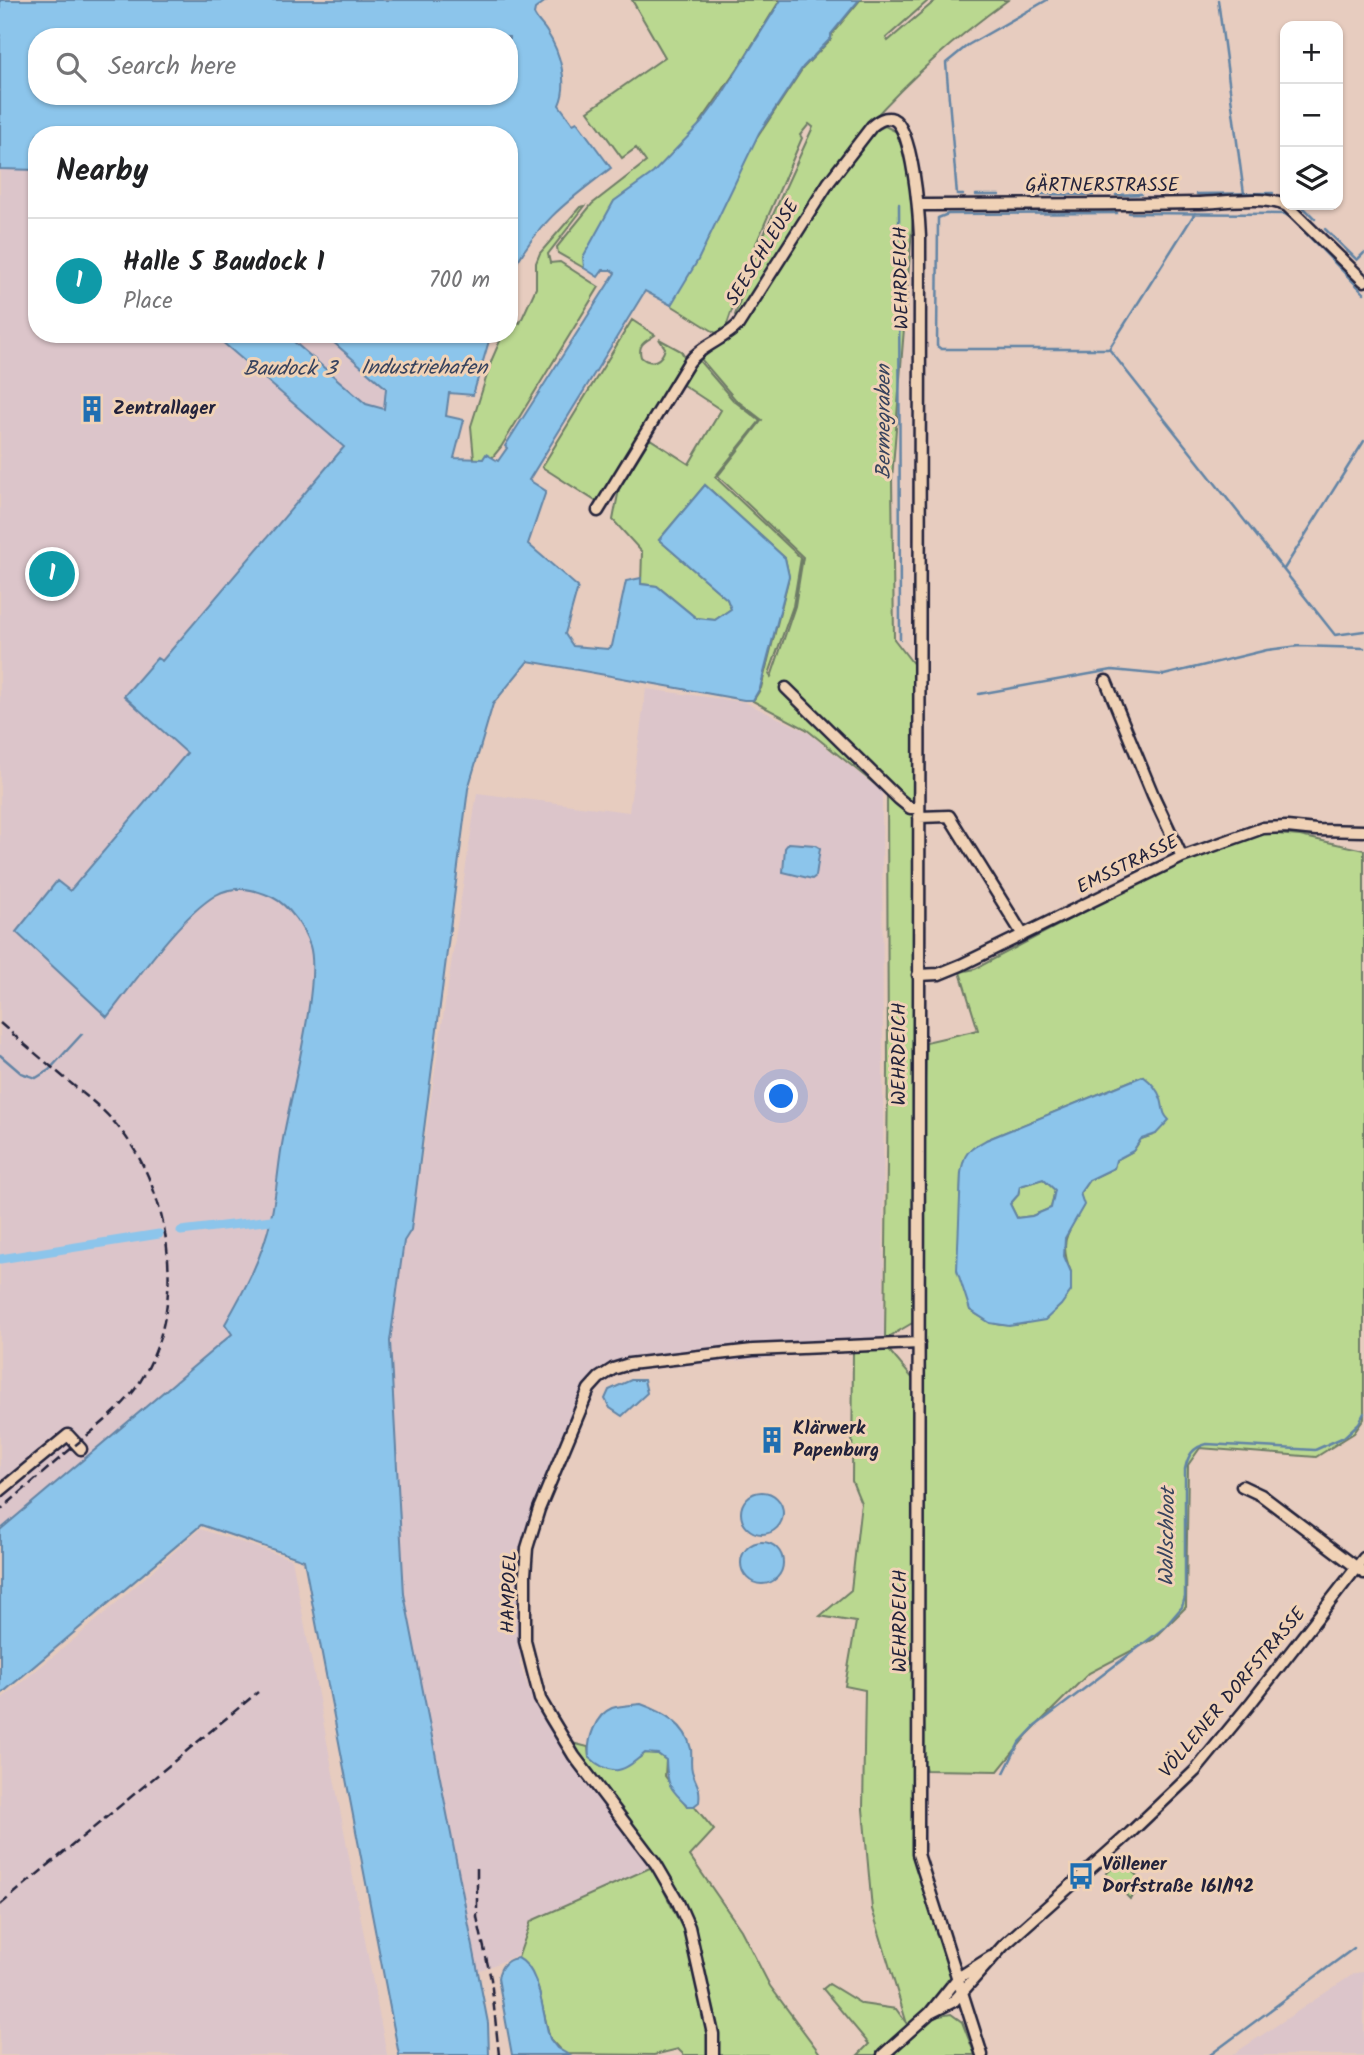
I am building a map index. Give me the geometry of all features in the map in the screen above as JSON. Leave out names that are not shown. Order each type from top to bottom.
[{"type":"street","name":"WEHRDEICH","points":[[889,118],[900,126],[904,137],[918,205],[918,1854],[982,2055]]},
{"type":"street","name":"SEESCHLEUSE","points":[[598,511],[689,362],[705,346],[728,334],[738,325],[830,182],[872,126],[889,118]]},
{"type":"street","name":"GÄRTNERSTRASSE","points":[[918,205],[1253,200],[1280,203]]},
{"type":"street","name":"GÄRTNERSTRASSE","points":[[1293,210],[1364,281]]},
{"type":"street","points":[[1106,681],[1182,857]]},
{"type":"street","points":[[786,688],[910,808],[919,812],[949,816],[1023,935]]},
{"type":"street","name":"EMSSTRASSE","points":[[918,975],[939,974],[1128,881],[1182,857],[1263,828],[1364,831]]},
{"type":"street","name":"HAMPOEL","points":[[713,2055],[713,2034],[689,1927],[677,1900],[656,1864],[574,1756],[540,1699],[524,1627],[527,1548],[533,1526],[582,1402],[589,1389],[612,1369],[629,1364],[753,1350],[919,1343]]},
{"type":"street","points":[[0,1491],[68,1435],[81,1449]]},
{"type":"street","points":[[1242,1486],[1261,1495],[1360,1570]]},
{"type":"street","name":"VÖLLENER DORFSTRASSE","points":[[962,1993],[995,1955],[1195,1771],[1360,1570],[1364,1558]]},
{"type":"street","name":"VÖLLENER DORFSTRASSE","points":[[958,1978],[995,1955]]},
{"type":"street","points":[[883,2055],[930,2013],[958,1978]]},
{"type":"street","points":[[930,2013],[954,2001],[962,1993]]},
{"type":"shaded area","points":[[0,169],[28,170],[28,343],[334,343],[386,388],[384,409],[336,439],[344,447],[161,661],[158,658],[125,696],[187,752],[70,891],[56,881],[107,1017],[183,922],[206,902],[228,890],[246,889],[282,902],[298,922],[310,947],[312,969],[308,1009],[271,1219],[250,1280],[225,1324],[233,1334],[0,1530]]},
{"type":"shaded area","points":[[646,689],[744,702],[806,731],[882,792],[884,1346],[624,1372],[602,1381],[581,1396],[525,1532],[520,1664],[532,1698],[652,1867],[531,1921],[519,1954],[478,1972],[404,1594],[390,1341],[404,1241],[411,1230],[477,793],[629,812]]},
{"type":"shaded area","points":[[200,1529],[292,1559],[387,2055],[0,2055],[0,1700],[89,1627]]},
{"type":"shaded area","points":[[1364,1972],[1364,2055],[1232,2055],[1355,1973]]},
{"type":"green space","points":[[632,0],[780,0],[700,123],[692,142],[616,212],[584,268],[558,253],[557,247],[592,204],[646,162],[636,148],[622,158],[588,111],[665,57]]},
{"type":"green space","points":[[860,0],[929,0],[886,38],[888,41],[936,0],[1008,0],[934,59],[868,125],[738,318],[735,315],[760,243],[813,127],[809,124],[800,135],[802,138],[749,260],[725,330],[716,333],[666,302],[716,200],[803,68],[831,39],[832,34]]},
{"type":"green space","points":[[885,126],[897,132],[902,140],[914,203],[892,479],[894,639],[914,665],[914,1322],[885,1339],[887,794],[806,729],[753,701],[761,688],[789,577],[785,558],[705,485],[659,540],[727,599],[731,609],[715,620],[696,618],[657,586],[641,584],[642,552],[613,520],[619,489],[650,439],[689,464],[721,410],[680,383],[696,357],[733,400],[760,421],[715,477],[801,558],[793,606],[769,674],[771,677],[795,606],[803,557],[718,476],[762,420],[735,399],[701,359],[743,326],[832,184],[872,132]]},
{"type":"green space","points":[[585,206],[548,254],[550,263],[560,262],[599,287],[501,447],[492,458],[486,455],[483,459],[474,459],[471,426],[492,359],[499,343],[518,343],[518,322],[520,323],[536,288],[536,263],[540,253],[580,207]]},
{"type":"green space","points":[[632,320],[655,335],[640,348],[641,357],[645,360],[656,361],[661,356],[665,348],[659,339],[681,351],[685,358],[597,502],[542,467]]},
{"type":"green space","points":[[1264,833],[1300,836],[1364,850],[1364,1419],[1354,1433],[1316,1457],[1200,1448],[1188,1465],[1186,1607],[1154,1639],[1089,1673],[1027,1735],[998,1771],[926,1770],[922,1757],[923,1157],[926,1042],[978,1030],[960,972],[975,969],[1184,862]],"holes":[[[1143,1076],[1161,1102],[1156,1134],[1141,1139],[1133,1151],[1116,1160],[1114,1168],[1089,1180],[1080,1193],[1083,1206],[1069,1230],[1065,1245],[1071,1272],[1025,1324],[996,1324],[970,1310],[960,1212],[961,1173],[986,1140]]]},
{"type":"green space","points":[[1043,1179],[1055,1190],[1051,1208],[1032,1216],[1017,1218],[1010,1204],[1018,1195],[1020,1186]]},
{"type":"green space","points":[[887,1348],[914,1380],[915,1854],[952,1980],[913,2035],[933,2017],[951,2014],[962,2022],[975,2055],[858,2055],[869,2044],[823,1989],[829,1984],[862,2004],[896,2009],[907,2024],[872,1909],[863,1809],[865,1690],[845,1686],[856,1622],[820,1616],[851,1590],[861,1503],[852,1481],[853,1351]]},
{"type":"green space","points":[[572,1743],[588,1747],[589,1757],[639,1758],[645,1753],[658,1754],[666,1760],[665,1776],[687,1806],[694,1806],[714,1830],[690,1856],[741,1930],[770,1986],[821,2055],[717,2055],[692,1925],[659,1863]]},
{"type":"green space","points":[[1121,1860],[1145,1884],[1130,1899],[1106,1874]]},
{"type":"green space","points":[[652,1867],[684,1931],[708,2037],[707,2055],[684,2055],[678,2049],[654,2055],[564,2054],[550,2039],[538,1988],[518,1958],[531,1921]]},
{"type":"water","points":[[0,0],[547,0],[535,9],[534,14],[552,40],[562,68],[563,87],[559,105],[573,124],[577,122],[611,168],[552,216],[518,260],[518,126],[28,126],[28,170],[0,169]]},
{"type":"water","points":[[781,0],[859,0],[831,34],[831,38],[803,67],[759,133],[698,260],[671,305],[645,291],[529,480],[546,491],[528,544],[578,587],[565,634],[573,646],[608,649],[612,646],[626,581],[641,578],[641,584],[657,586],[696,618],[715,620],[731,609],[727,599],[659,540],[705,485],[785,558],[789,576],[760,688],[753,700],[528,661],[493,704],[468,789],[411,1230],[404,1241],[390,1341],[404,1594],[488,2023],[489,2055],[399,2055],[304,1560],[201,1525],[0,1695],[0,1530],[232,1334],[225,1324],[258,1260],[273,1208],[283,1139],[308,1012],[312,963],[310,946],[295,918],[279,901],[252,890],[223,892],[202,905],[172,934],[107,1017],[16,932],[57,881],[70,891],[187,753],[124,696],[157,658],[162,661],[344,447],[223,343],[295,343],[366,404],[384,409],[386,388],[334,343],[488,343],[473,395],[449,393],[446,416],[464,420],[454,458],[483,459],[486,454],[498,461],[615,273],[603,270],[598,277],[584,268],[583,257],[614,201],[653,173],[701,123]]},
{"type":"water","points":[[789,843],[815,845],[820,848],[816,876],[812,879],[783,872],[785,848]]},
{"type":"water","points":[[1143,1076],[1158,1092],[1169,1120],[1156,1134],[1141,1139],[1133,1151],[1116,1160],[1114,1168],[1089,1180],[1080,1193],[1084,1205],[1065,1238],[1064,1256],[1071,1272],[1071,1291],[1045,1320],[1009,1326],[990,1323],[970,1310],[957,1270],[961,1173],[968,1152],[986,1140]],"holes":[[[1043,1179],[1055,1190],[1051,1208],[1032,1216],[1017,1218],[1010,1204],[1018,1195],[1020,1186]]]},
{"type":"water","points":[[631,1380],[644,1380],[647,1393],[622,1416],[610,1408],[605,1399],[609,1390]]},
{"type":"water","points":[[762,1492],[777,1498],[783,1513],[777,1528],[762,1534],[747,1528],[741,1513],[747,1498]]},
{"type":"water","points":[[762,1542],[777,1548],[783,1563],[777,1578],[762,1584],[747,1578],[741,1563],[747,1548]]},
{"type":"water","points":[[641,1704],[672,1720],[688,1740],[691,1768],[699,1792],[699,1802],[694,1806],[688,1806],[673,1790],[668,1781],[666,1760],[658,1754],[645,1753],[618,1770],[605,1768],[589,1757],[591,1736],[601,1716],[612,1708]]},
{"type":"water","points":[[518,1958],[532,1972],[536,1982],[550,2039],[557,2048],[569,2055],[512,2055],[498,1978],[504,1964]]},
{"type":"waterway","points":[[963,195],[957,195],[946,63],[968,45],[1047,0]]},
{"type":"waterway","points":[[1218,0],[1244,194]]},
{"type":"waterway","points":[[1197,194],[1273,193]]},
{"type":"waterway","points":[[1040,194],[1093,195]]},
{"type":"waterway","points":[[1116,195],[1141,194]]},
{"type":"waterway","points":[[976,195],[999,195]]},
{"type":"waterway","name":"Bermegraben","points":[[899,204],[900,639]]},
{"type":"waterway","points":[[1306,210],[1315,219]]},
{"type":"waterway","points":[[1117,213],[948,214],[938,218],[937,346],[941,349],[1109,349],[1335,635],[1364,631]]},
{"type":"waterway","points":[[1129,213],[1285,214],[1364,293]]},
{"type":"waterway","points":[[1109,349],[1195,213]]},
{"type":"waterway","points":[[1325,229],[1357,260],[1364,253]]},
{"type":"waterway","points":[[1284,569],[1364,441]]},
{"type":"waterway","points":[[979,694],[1112,670],[1164,675],[1267,650],[1299,646],[1364,648]]},
{"type":"waterway","points":[[0,1055],[21,1073],[36,1078],[49,1070],[82,1034]]},
{"type":"waterway","points":[[181,1231],[280,1219]]},
{"type":"waterway","points":[[0,1259],[159,1234]]},
{"type":"waterway","name":"Wallschloot","points":[[1004,1773],[1019,1743],[1034,1727],[1164,1628],[1182,1607],[1185,1597],[1185,1469],[1195,1450],[1207,1444],[1315,1450],[1344,1437],[1359,1423],[1364,1413]]},
{"type":"waterway","points":[[1210,2055],[1354,1948]]},
{"type":"railway","points":[[0,1023],[104,1111],[133,1148],[149,1179],[161,1213],[167,1249],[168,1285],[164,1321],[154,1355],[138,1385],[108,1418],[0,1510]]},
{"type":"railway","points":[[0,1905],[258,1692]]},
{"type":"railway","points":[[477,1868],[477,1917],[491,1979],[499,2055]]},
{"type":"place","name":"Zentrallager","points":[[92,409]]},
{"type":"place","name":"Halle 5 Baudock 1","points":[[52,574]]},
{"type":"place","name":"Klärwerk Papenburg","points":[[772,1440]]},
{"type":"place","name":"Völlener Dorfstraße 161/192","points":[[1081,1876]]},
{"type":"water label","name":"Industriehafen","points":[[424,368]]},
{"type":"water label","name":"Baudock 3","points":[[290,369]]}]
